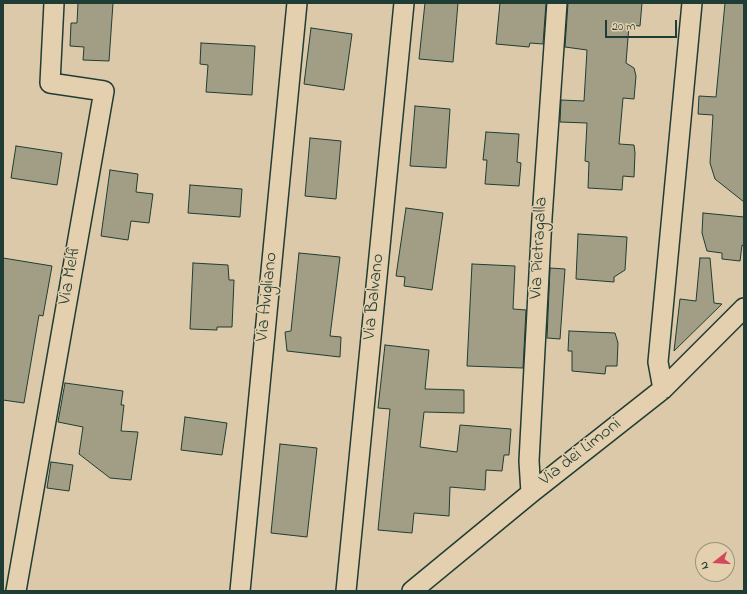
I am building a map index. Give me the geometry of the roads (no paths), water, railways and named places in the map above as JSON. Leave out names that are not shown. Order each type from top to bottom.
[{"type":"street","name":"Via Melfi","points":[[16,591],[104,91],[50,83],[54,3]]},
{"type":"street","name":"Via Avigliano","points":[[240,591],[297,3]]},
{"type":"street","name":"Via Balvano","points":[[346,591],[404,3]]},
{"type":"street","name":"Via Pietragalla","points":[[531,493],[529,461],[542,218],[557,3]]},
{"type":"street","points":[[663,389],[658,362],[692,3]]},
{"type":"street","name":"Via dei Limoni","points":[[412,591],[531,493],[663,389],[744,308]]}]
